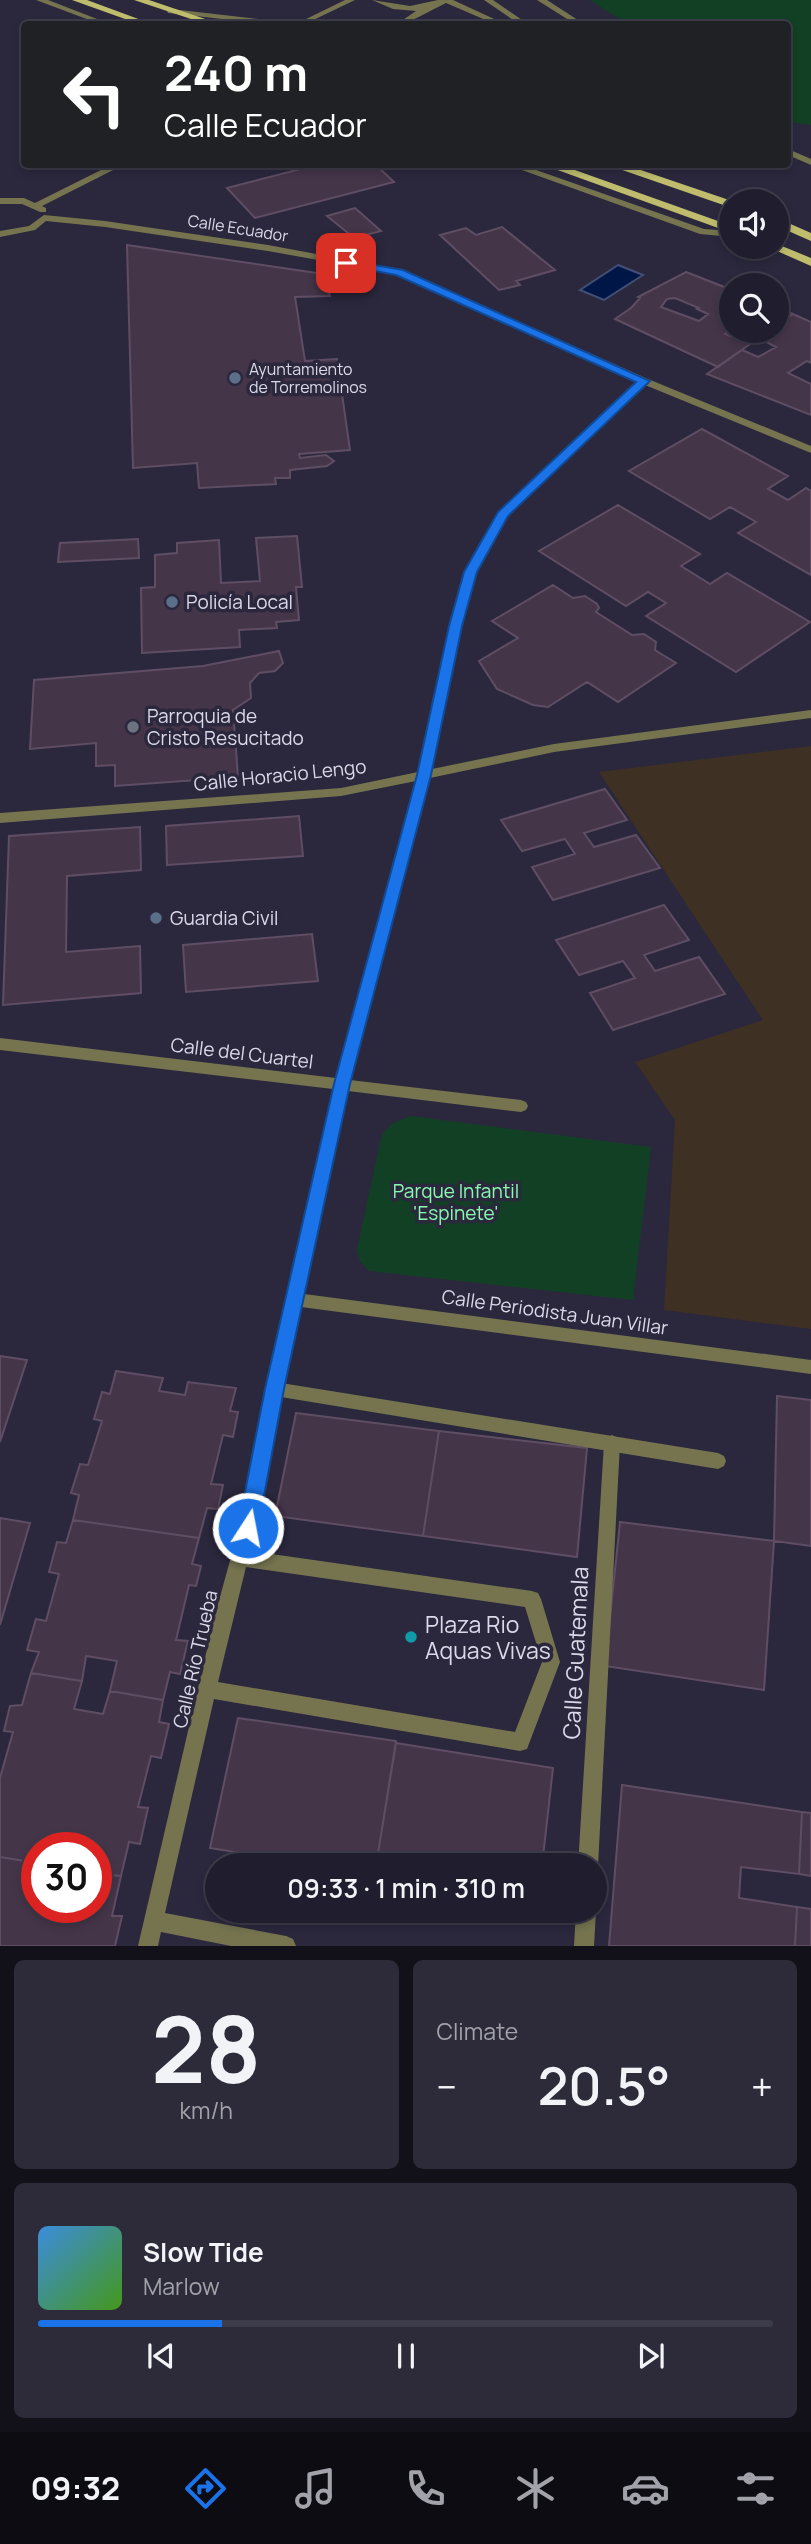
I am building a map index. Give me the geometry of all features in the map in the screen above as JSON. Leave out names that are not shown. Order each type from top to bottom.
[{"type":"main road","points":[[77,0],[138,21]]},
{"type":"main road","points":[[139,0],[205,21]]},
{"type":"main road","points":[[557,168],[719,227]]},
{"type":"main road","points":[[622,168],[719,201]]},
{"type":"main road","points":[[789,227],[811,237]]},
{"type":"main road","points":[[789,253],[811,262]]},
{"type":"street","points":[[40,0],[98,21]]},
{"type":"street","points":[[306,21],[351,0]]},
{"type":"street","points":[[376,0],[399,8],[428,7]]},
{"type":"street","points":[[406,21],[445,0],[494,21]]},
{"type":"street","points":[[488,0],[520,21]]},
{"type":"street","points":[[541,0],[575,21]]},
{"type":"street","points":[[171,11],[257,21]]},
{"type":"street","points":[[791,153],[811,162]]},
{"type":"street","points":[[37,205],[113,168]]},
{"type":"street","points":[[520,168],[703,232],[719,232]]},
{"type":"street","points":[[0,201],[24,201],[37,205],[43,209],[44,218],[32,228],[0,234]]},
{"type":"street","name":"Calle Ecuador","points":[[44,218],[241,244],[399,272],[644,381],[811,450]]},
{"type":"street","name":"Calle Río Trueba","points":[[148,1945],[224,1615],[248,1528],[294,1298],[342,1084],[424,775],[455,626],[471,572],[502,514],[644,381]]},
{"type":"street","name":"Calle Horacio Lengo","points":[[0,817],[341,792],[554,748],[811,714]]},
{"type":"street","name":"Calle del Cuartel","points":[[0,1044],[521,1106]]},
{"type":"street","name":"Calle Periodista Juan Villar","points":[[294,1298],[811,1367]]},
{"type":"street","points":[[275,1389],[718,1461]]},
{"type":"street","name":"Calle Guatemala","points":[[589,1853],[611,1443]]},
{"type":"street","points":[[209,1689],[520,1742],[551,1662],[532,1599],[239,1558]]},
{"type":"street","points":[[154,1921],[286,1945]]},
{"type":"street","points":[[584,1945],[585,1923]]},
{"type":"shaded area","points":[[811,746],[811,1329],[664,1310],[675,1120],[635,1062],[763,1020],[599,772]]},
{"type":"green space","points":[[590,0],[811,0],[811,125],[791,122],[791,21],[622,21]]},
{"type":"green space","name":"Parque Infantil 'Espinete'","points":[[411,1116],[651,1147],[633,1300],[369,1271],[360,1261],[357,1249],[382,1134],[393,1123]]},
{"type":"water","points":[[618,265],[643,275],[604,300],[580,290]]},
{"type":"building","points":[[304,168],[379,168],[394,182],[255,218],[227,188]]},
{"type":"building","points":[[355,208],[381,231],[354,238],[327,216]]},
{"type":"building","points":[[502,227],[555,270],[516,281],[520,285],[499,290],[440,235],[466,228],[476,235]]},
{"type":"building","name":"Ayuntamiento de Torremolinos","points":[[127,245],[323,274],[330,296],[295,297],[305,361],[337,359],[350,450],[299,454],[300,458],[326,455],[334,461],[327,466],[290,470],[290,478],[275,478],[276,484],[199,488],[197,463],[133,468]]},
{"type":"building","points":[[686,272],[719,285],[719,343],[750,344],[718,367],[615,319],[640,298],[638,297]],"holes":[[[675,298],[699,308],[697,309],[708,314],[699,321],[661,307],[667,299]]]},
{"type":"building","points":[[793,314],[811,322],[811,363],[807,361],[788,373],[811,384],[811,415],[707,374],[742,350],[758,357],[776,347],[768,343],[789,343],[789,317]]},
{"type":"building","points":[[702,429],[788,476],[768,489],[788,500],[806,488],[811,491],[811,575],[738,533],[756,522],[730,507],[710,519],[629,471]]},
{"type":"building","points":[[618,505],[700,554],[681,566],[710,584],[727,573],[810,622],[736,672],[646,616],[666,603],[648,592],[626,606],[539,551]]},
{"type":"building","points":[[297,536],[302,587],[296,587],[299,620],[276,622],[277,628],[239,630],[240,647],[142,653],[141,588],[155,587],[155,555],[177,553],[177,543],[219,540],[221,583],[260,581],[256,538]]},
{"type":"building","points":[[138,539],[139,558],[58,562],[60,543]]},
{"type":"building","points":[[553,585],[573,598],[585,596],[597,604],[599,608],[596,612],[632,635],[644,634],[656,642],[655,650],[676,663],[618,702],[587,682],[548,707],[533,705],[497,689],[479,661],[518,638],[492,621]]},
{"type":"building","name":"Parroquia de Cristo Resucitado","points":[[279,651],[283,663],[275,671],[259,673],[250,683],[251,698],[233,710],[238,777],[115,786],[115,765],[96,766],[96,743],[30,749],[34,680],[203,666]]},
{"type":"building","points":[[605,789],[627,820],[584,833],[594,847],[636,835],[660,868],[553,900],[532,867],[575,854],[565,839],[522,851],[501,820]]},
{"type":"building","points":[[299,816],[303,856],[167,865],[166,826]]},
{"type":"building","points":[[140,827],[141,870],[67,876],[66,952],[140,946],[141,993],[3,1005],[9,836]]},
{"type":"building","points":[[664,905],[689,940],[644,955],[655,971],[699,957],[725,994],[613,1030],[590,993],[635,978],[623,961],[579,975],[556,940]]},
{"type":"building","points":[[312,934],[318,981],[186,992],[183,945]]},
{"type":"building","points":[[0,1356],[27,1360],[0,1442]]},
{"type":"building","points":[[116,1371],[163,1378],[159,1391],[185,1395],[188,1382],[236,1388],[230,1411],[238,1412],[233,1437],[223,1435],[211,1484],[223,1485],[218,1509],[207,1508],[199,1538],[73,1520],[79,1495],[71,1493],[80,1464],[88,1465],[102,1421],[94,1419],[102,1392],[110,1394]]},
{"type":"building","points":[[777,1396],[811,1400],[811,1546],[774,1541]]},
{"type":"building","points":[[296,1413],[439,1431],[423,1536],[275,1516]]},
{"type":"building","points":[[439,1431],[587,1448],[577,1557],[423,1536]]},
{"type":"building","points":[[0,1518],[30,1523],[0,1625]]},
{"type":"building","points":[[73,1520],[199,1538],[192,1564],[201,1566],[196,1586],[189,1585],[176,1640],[188,1641],[180,1674],[170,1672],[163,1700],[110,1691],[117,1661],[86,1656],[82,1681],[31,1673],[39,1652],[27,1650],[36,1619],[46,1621],[59,1574],[49,1572],[57,1542],[66,1543]]},
{"type":"building","points":[[620,1522],[774,1541],[764,1690],[605,1666]]},
{"type":"building","points":[[31,1673],[82,1681],[74,1709],[103,1714],[110,1691],[163,1700],[159,1722],[169,1724],[161,1758],[151,1756],[138,1807],[148,1808],[140,1844],[129,1842],[121,1876],[112,1875],[112,1832],[21,1832],[21,1860],[0,1857],[0,1778],[13,1732],[4,1731],[10,1706],[22,1705]]},
{"type":"building","points":[[238,1718],[396,1741],[378,1853],[241,1853],[210,1848]]},
{"type":"building","points":[[396,1743],[553,1768],[543,1853],[378,1853]]},
{"type":"building","points":[[622,1785],[802,1812],[799,1874],[741,1867],[739,1898],[797,1907],[795,1946],[609,1946]]},
{"type":"building","points":[[802,1812],[811,1813],[811,1876],[799,1874]]},
{"type":"building","points":[[0,1857],[21,1860],[21,1923],[112,1923],[112,1916],[122,1916],[115,1946],[0,1946]]},
{"type":"building","points":[[112,1875],[121,1876],[112,1916]]},
{"type":"building","points":[[797,1907],[811,1909],[811,1946],[795,1946]]},
{"type":"place","name":"Ayuntamiento de Torremolinos","points":[[235,378]]},
{"type":"place","name":"Policía Local","points":[[172,602]]},
{"type":"place","name":"Parroquia de Cristo Resucitado","points":[[133,727]]},
{"type":"place","name":"Guardia Civil","points":[[156,918]]},
{"type":"place","name":"Plaza Rio Aquas Vivas","points":[[411,1637]]},
{"type":"route","points":[[248,1528],[275,1389],[342,1084],[424,775],[455,626],[471,572],[502,514],[644,381],[399,272],[346,263]]}]
